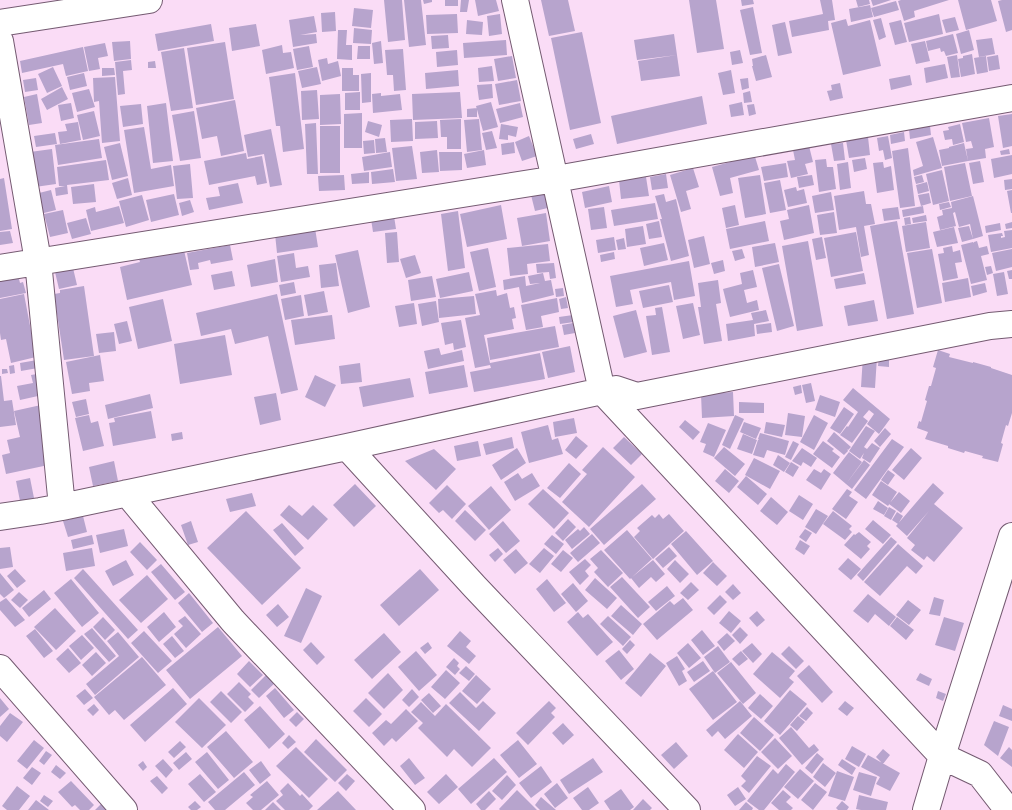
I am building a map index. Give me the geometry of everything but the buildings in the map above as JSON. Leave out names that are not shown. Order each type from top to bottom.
[{"type":"street","points":[[0,23],[149,0]]},
{"type":"street","points":[[515,0],[602,391],[942,756],[980,774],[1008,810]]},
{"type":"street","points":[[0,41],[38,262],[62,506]]},
{"type":"street","points":[[0,268],[556,179],[1012,98]]},
{"type":"street","points":[[0,517],[40,511],[127,493],[602,391],[616,389],[637,396],[990,326],[1012,324]]},
{"type":"street","points":[[346,447],[686,810]]},
{"type":"street","points":[[127,493],[233,621],[412,810]]},
{"type":"street","points":[[926,810],[1012,536]]},
{"type":"street","points":[[0,668],[124,810]]}]
